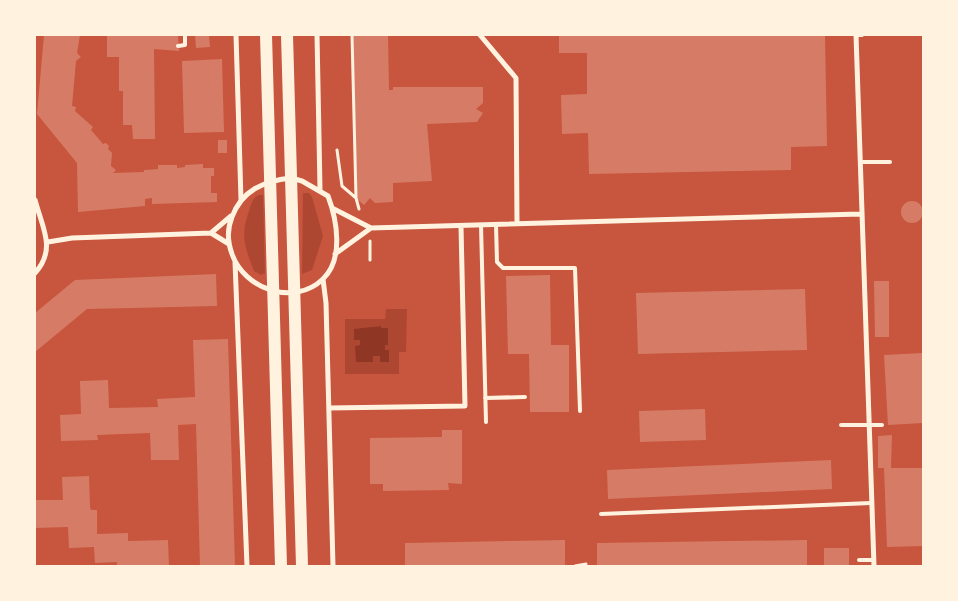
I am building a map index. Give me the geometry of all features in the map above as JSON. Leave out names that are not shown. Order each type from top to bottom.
[{"type":"main road","points":[[266,35],[281,566]]},
{"type":"main road","points":[[287,35],[302,566]]},
{"type":"street","points":[[236,35],[241,200]]},
{"type":"street","points":[[318,35],[320,189]]},
{"type":"street","points":[[480,35],[516,78],[517,223]]},
{"type":"street","points":[[856,35],[860,214],[874,566]]},
{"type":"street","points":[[247,566],[235,262],[229,244],[233,215],[241,200],[254,188],[270,181],[291,178],[320,189],[328,196],[336,224],[335,254],[323,279],[326,303],[333,566]]},
{"type":"street","points":[[35,200],[48,242],[44,263],[35,273]]},
{"type":"street","points":[[332,208],[371,228],[860,214]]},
{"type":"street","points":[[211,233],[233,215]]},
{"type":"street","points":[[329,408],[465,406],[461,226]]},
{"type":"street","points":[[335,254],[371,228]]},
{"type":"street","points":[[48,242],[72,238],[211,233],[229,244]]},
{"type":"street","points":[[235,262],[244,275],[258,286],[273,292],[294,292],[306,289],[323,279]]},
{"type":"lane","points":[[178,46],[186,45],[185,35]]},
{"type":"lane","points":[[856,35],[862,35]]},
{"type":"lane","points":[[860,162],[890,162]]},
{"type":"lane","points":[[496,224],[497,262],[503,268],[575,268],[580,411]]},
{"type":"lane","points":[[481,225],[486,422]]},
{"type":"lane","points":[[485,398],[525,397]]},
{"type":"lane","points":[[841,425],[882,425]]},
{"type":"lane","points":[[601,514],[871,503]]},
{"type":"lane","points":[[859,560],[873,560]]},
{"type":"path","points":[[352,35],[356,198],[359,207]]},
{"type":"path","points":[[348,97],[354,97]]},
{"type":"path","points":[[337,150],[342,186],[356,198]]},
{"type":"path","points":[[370,238],[370,260]]},
{"type":"path","points":[[575,566],[586,564]]},
{"type":"shaded area","points":[[303,193],[309,193],[312,197],[323,236],[312,270],[302,274]]},
{"type":"shaded area","points":[[259,195],[263,195],[265,273],[261,275],[254,271],[246,248],[244,235],[251,204]]},
{"type":"shaded area","points":[[386,309],[407,309],[406,352],[399,352],[399,374],[345,374],[345,319],[385,319]],"holes":[[[380,326],[388,345],[385,345],[385,350],[380,356],[373,356],[373,362],[360,345],[360,340],[373,327]]]},
{"type":"shaded area","points":[[381,326],[381,328],[388,328],[388,345],[385,345],[385,350],[389,350],[389,362],[380,362],[380,356],[373,356],[373,362],[356,362],[355,346],[360,345],[360,340],[354,340],[354,329]]},
{"type":"building","points":[[44,35],[80,35],[77,53],[81,57],[76,61],[72,106],[76,107],[75,111],[93,127],[91,130],[103,144],[106,143],[109,146],[108,149],[112,153],[111,166],[116,170],[113,173],[144,172],[144,170],[158,169],[158,165],[177,165],[177,168],[185,167],[185,165],[203,164],[203,168],[214,168],[214,176],[211,176],[211,193],[217,193],[217,202],[152,204],[152,198],[145,199],[145,206],[78,212],[77,163],[37,114]]},
{"type":"building","points":[[107,35],[178,35],[179,51],[154,49],[155,139],[133,139],[132,125],[123,125],[123,91],[119,91],[119,57],[107,57]]},
{"type":"building","points":[[195,35],[209,35],[210,47],[196,48]]},
{"type":"building","points":[[353,35],[388,35],[389,90],[393,90],[393,87],[483,87],[483,103],[476,109],[483,113],[477,122],[427,124],[432,181],[393,183],[393,202],[375,203],[370,198],[364,205],[357,199]]},
{"type":"building","points":[[559,35],[825,35],[827,146],[791,147],[791,170],[589,174],[588,133],[562,134],[561,95],[587,94],[587,53],[559,53]]},
{"type":"building","points":[[222,59],[224,132],[184,133],[182,61]]},
{"type":"building","points":[[218,140],[227,140],[227,153],[218,153]]},
{"type":"building","points":[[912,201],[920,204],[923,212],[920,220],[912,223],[904,220],[901,212],[904,204]]},
{"type":"building","points":[[216,274],[217,306],[87,309],[35,352],[35,313],[75,280]]},
{"type":"building","points":[[550,275],[551,345],[569,345],[569,412],[530,412],[529,354],[508,354],[506,276]]},
{"type":"building","points":[[874,281],[889,281],[889,337],[875,337]]},
{"type":"building","points":[[805,289],[807,350],[638,354],[636,293]]},
{"type":"building","points":[[228,339],[235,566],[200,566],[196,424],[178,425],[179,460],[151,460],[150,433],[97,435],[98,440],[61,441],[60,415],[81,414],[80,381],[108,380],[109,408],[158,407],[157,399],[195,397],[193,340]]},
{"type":"building","points":[[922,353],[923,423],[888,425],[884,355]]},
{"type":"building","points":[[705,409],[706,440],[640,442],[639,411]]},
{"type":"building","points":[[442,430],[462,430],[462,484],[448,483],[449,490],[383,491],[383,484],[370,484],[370,438],[442,437]]},
{"type":"building","points":[[892,435],[891,468],[923,468],[923,546],[887,547],[884,468],[878,468],[878,436]]},
{"type":"building","points":[[831,460],[832,489],[608,499],[607,470]]},
{"type":"building","points":[[89,476],[90,507],[91,510],[97,510],[97,534],[128,533],[128,541],[168,540],[169,566],[117,566],[117,562],[95,563],[94,547],[69,548],[68,527],[35,528],[35,500],[63,500],[62,477]]},
{"type":"building","points":[[565,540],[565,566],[405,566],[405,543]]},
{"type":"building","points":[[807,540],[807,566],[597,566],[597,543]]},
{"type":"building","points":[[824,548],[849,548],[849,566],[824,566]]}]
